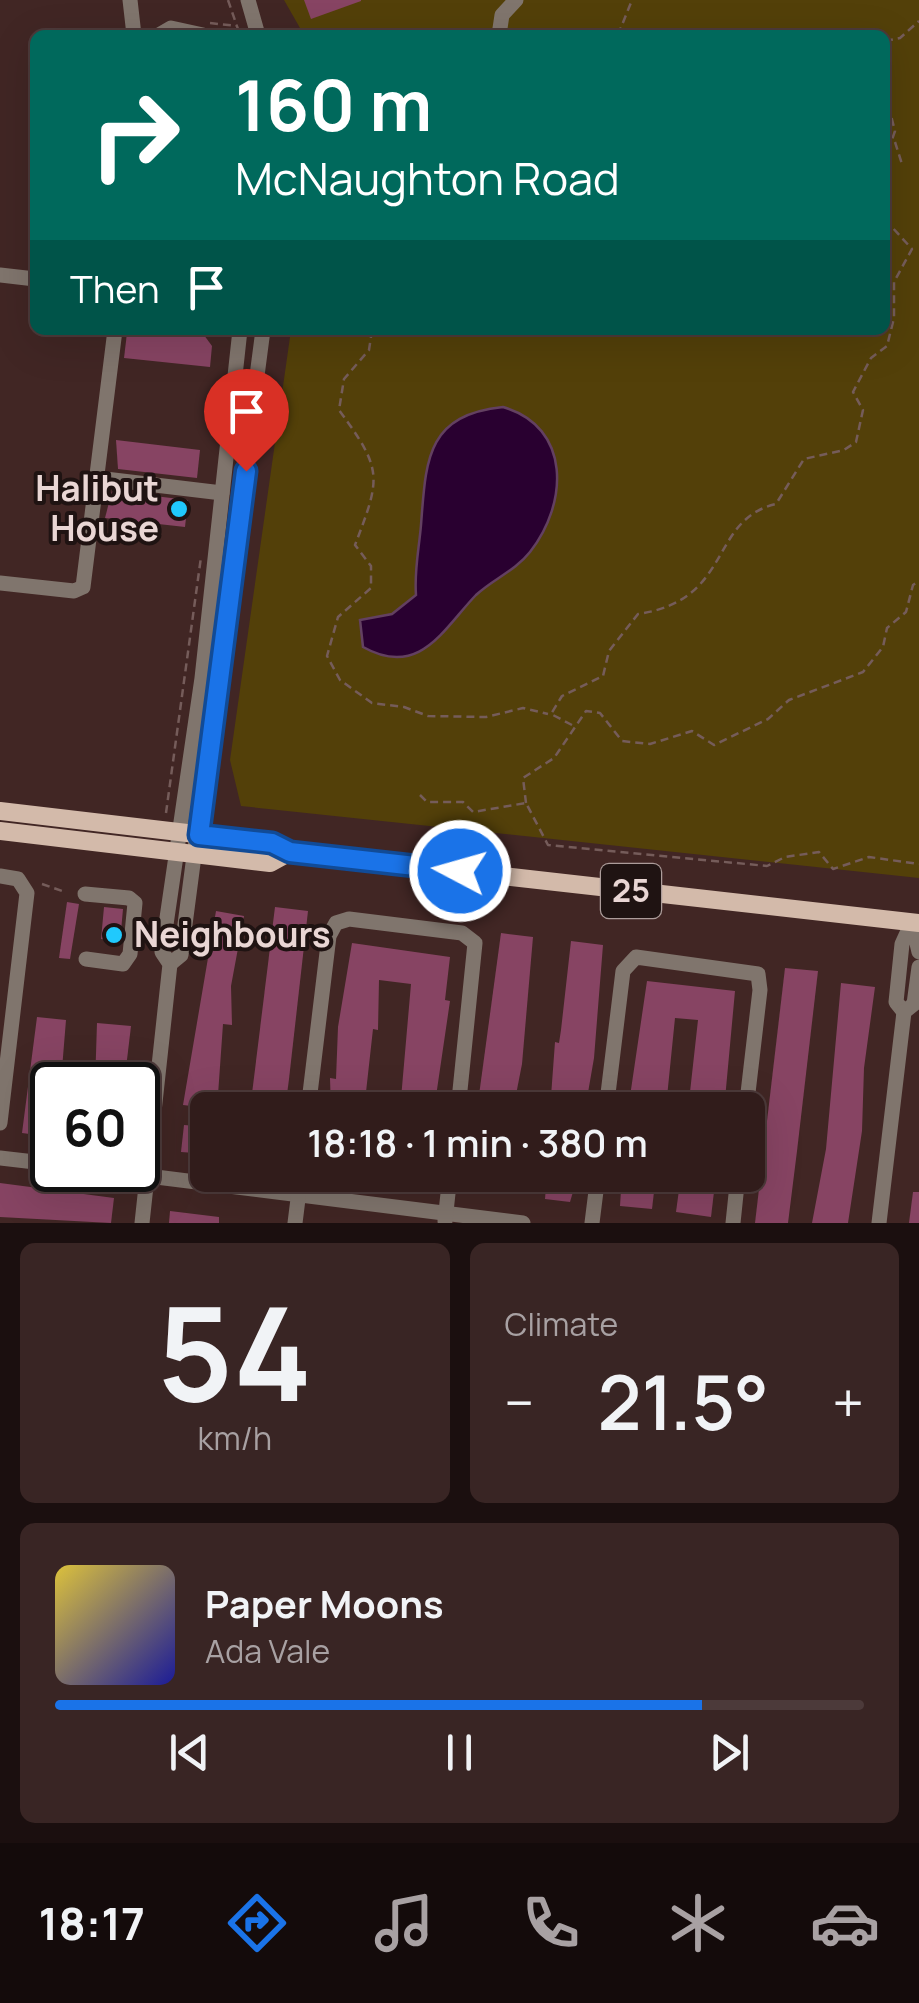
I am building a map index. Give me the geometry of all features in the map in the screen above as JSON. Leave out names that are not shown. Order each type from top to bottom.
[{"type":"main road","name":"25","points":[[0,811],[177,842],[196,855],[270,863],[290,852]]},
{"type":"main road","name":"25","points":[[0,832],[177,842],[199,835],[272,843],[290,852],[915,923]]},
{"type":"street","points":[[130,0],[133,30]]},
{"type":"street","points":[[248,0],[257,30]]},
{"type":"street","points":[[500,30],[502,15],[516,0]]},
{"type":"street","points":[[0,275],[30,278]]},
{"type":"street","points":[[0,583],[74,592],[83,587],[113,335]]},
{"type":"street","points":[[160,1062],[170,964],[162,952],[239,335]]},
{"type":"street","points":[[170,964],[181,954],[199,835],[262,335]]},
{"type":"street","points":[[97,478],[222,493]]},
{"type":"street","points":[[0,876],[18,880],[27,894],[0,1123]]},
{"type":"street","points":[[85,894],[129,898],[135,903],[130,954],[123,964],[86,960]]},
{"type":"street","points":[[310,1092],[329,936],[336,924],[349,919],[462,933],[475,943],[460,1092]]},
{"type":"street","points":[[915,923],[919,952]]},
{"type":"street","points":[[904,1012],[896,1002],[902,944],[915,923]]},
{"type":"street","points":[[608,1092],[623,971],[636,957],[758,974],[760,990],[748,1092]]},
{"type":"street","points":[[879,1223],[904,1012],[914,1004],[919,967]]},
{"type":"street","points":[[0,1158],[30,1161]]},
{"type":"street","points":[[160,1179],[445,1218],[523,1223]]},
{"type":"street","points":[[142,1223],[146,1192]]},
{"type":"street","points":[[295,1223],[298,1192]]},
{"type":"street","points":[[445,1218],[448,1192]]},
{"type":"street","points":[[592,1223],[596,1192]]},
{"type":"street","points":[[733,1223],[736,1192]]},
{"type":"path","points":[[228,0],[238,30]]},
{"type":"path","points":[[620,30],[632,0]]},
{"type":"path","points":[[890,40],[900,38],[919,21]]},
{"type":"path","points":[[890,110],[902,164]]},
{"type":"path","points":[[890,123],[894,124]]},
{"type":"path","points":[[890,151],[895,142]]},
{"type":"path","points":[[890,223],[912,249],[894,282],[890,332]]},
{"type":"path","points":[[371,335],[368,350],[344,379],[340,410],[372,454],[375,492],[355,545],[371,566],[371,588],[338,618],[327,656],[340,680],[372,703],[404,706],[428,716],[486,718],[523,708],[551,714],[572,725]]},
{"type":"path","points":[[551,714],[562,696],[603,676],[609,652],[638,614],[664,610],[699,590],[724,551],[728,535],[756,508],[776,504],[804,459],[844,450],[856,442],[863,410],[854,392],[871,358],[886,346],[889,335]]},
{"type":"path","points":[[166,812],[202,550]]},
{"type":"path","points":[[919,581],[913,585],[906,612],[887,628],[883,648],[863,672],[789,700],[768,719],[714,745],[692,731],[650,744],[622,742],[600,713],[586,711],[572,725],[554,758],[523,778],[526,803],[548,845],[767,866],[785,856],[819,852],[833,868],[869,857],[919,864]]},
{"type":"path","points":[[420,796],[428,802],[462,802],[474,812],[526,803]]},
{"type":"path","points":[[42,884],[62,890]]},
{"type":"shaded area","points":[[284,0],[919,0],[919,878],[241,806],[230,760],[290,335],[890,335],[890,30],[301,30]]},
{"type":"shaded area","points":[[503,407],[526,417],[542,431],[552,449],[557,469],[556,490],[543,533],[524,559],[476,595],[429,645],[400,657],[363,647],[360,620],[392,614],[416,595],[425,480],[435,445],[458,420]]},
{"type":"building","points":[[304,0],[361,0],[361,1],[311,19]]},
{"type":"building","points":[[127,335],[204,335],[212,346],[210,367],[124,358]]},
{"type":"building","points":[[116,440],[200,450],[197,478],[118,469]]},
{"type":"building","points":[[112,491],[188,500],[185,527],[105,518]]},
{"type":"building","points":[[67,902],[79,904],[70,959],[59,958]]},
{"type":"building","points":[[104,907],[123,909],[120,942],[101,939]]},
{"type":"building","points":[[275,907],[308,911],[287,1092],[252,1092]]},
{"type":"building","points":[[216,911],[244,916],[231,986],[232,1025],[223,1024],[218,1092],[190,1092],[190,1106],[183,1105]]},
{"type":"building","points":[[501,933],[533,937],[517,1092],[479,1092]]},
{"type":"building","points":[[571,941],[603,945],[588,1092],[551,1092],[555,1042],[559,1043]]},
{"type":"building","points":[[352,943],[450,957],[445,1000],[450,1001],[437,1092],[402,1092],[411,984],[379,980],[378,1030],[373,1029],[366,1092],[330,1092],[330,1078],[336,1079],[338,1027]]},
{"type":"building","points":[[785,968],[818,971],[788,1223],[755,1223],[759,1192],[765,1192],[765,1138]]},
{"type":"building","points":[[647,981],[735,991],[726,1092],[690,1092],[698,1020],[675,1018],[668,1092],[631,1092]]},
{"type":"building","points":[[841,983],[875,987],[864,1068],[862,1131],[848,1223],[812,1223],[826,1149]]},
{"type":"building","points":[[37,1017],[66,1020],[63,1062],[31,1062]]},
{"type":"building","points":[[97,1023],[131,1026],[127,1062],[96,1062]]},
{"type":"building","points":[[30,1071],[30,1134],[22,1133]]},
{"type":"building","points":[[184,1125],[190,1126],[190,1153],[181,1152]]},
{"type":"building","points":[[0,1183],[30,1187],[30,1192],[114,1198],[111,1223],[0,1217]]},
{"type":"building","points":[[546,1192],[573,1192],[570,1202],[545,1199]]},
{"type":"building","points":[[621,1192],[654,1192],[652,1209],[620,1206]]},
{"type":"building","points":[[679,1192],[714,1192],[711,1217],[676,1212]]},
{"type":"building","points":[[913,1192],[919,1192],[919,1223],[909,1223]]},
{"type":"building","points":[[170,1211],[219,1217],[219,1223],[169,1223]]},
{"type":"place","name":"Halibut House","points":[[179,509]]},
{"type":"place","name":"Neighbours","points":[[114,935]]},
{"type":"route","points":[[246,471],[199,835],[272,843],[290,852],[460,871]]}]
